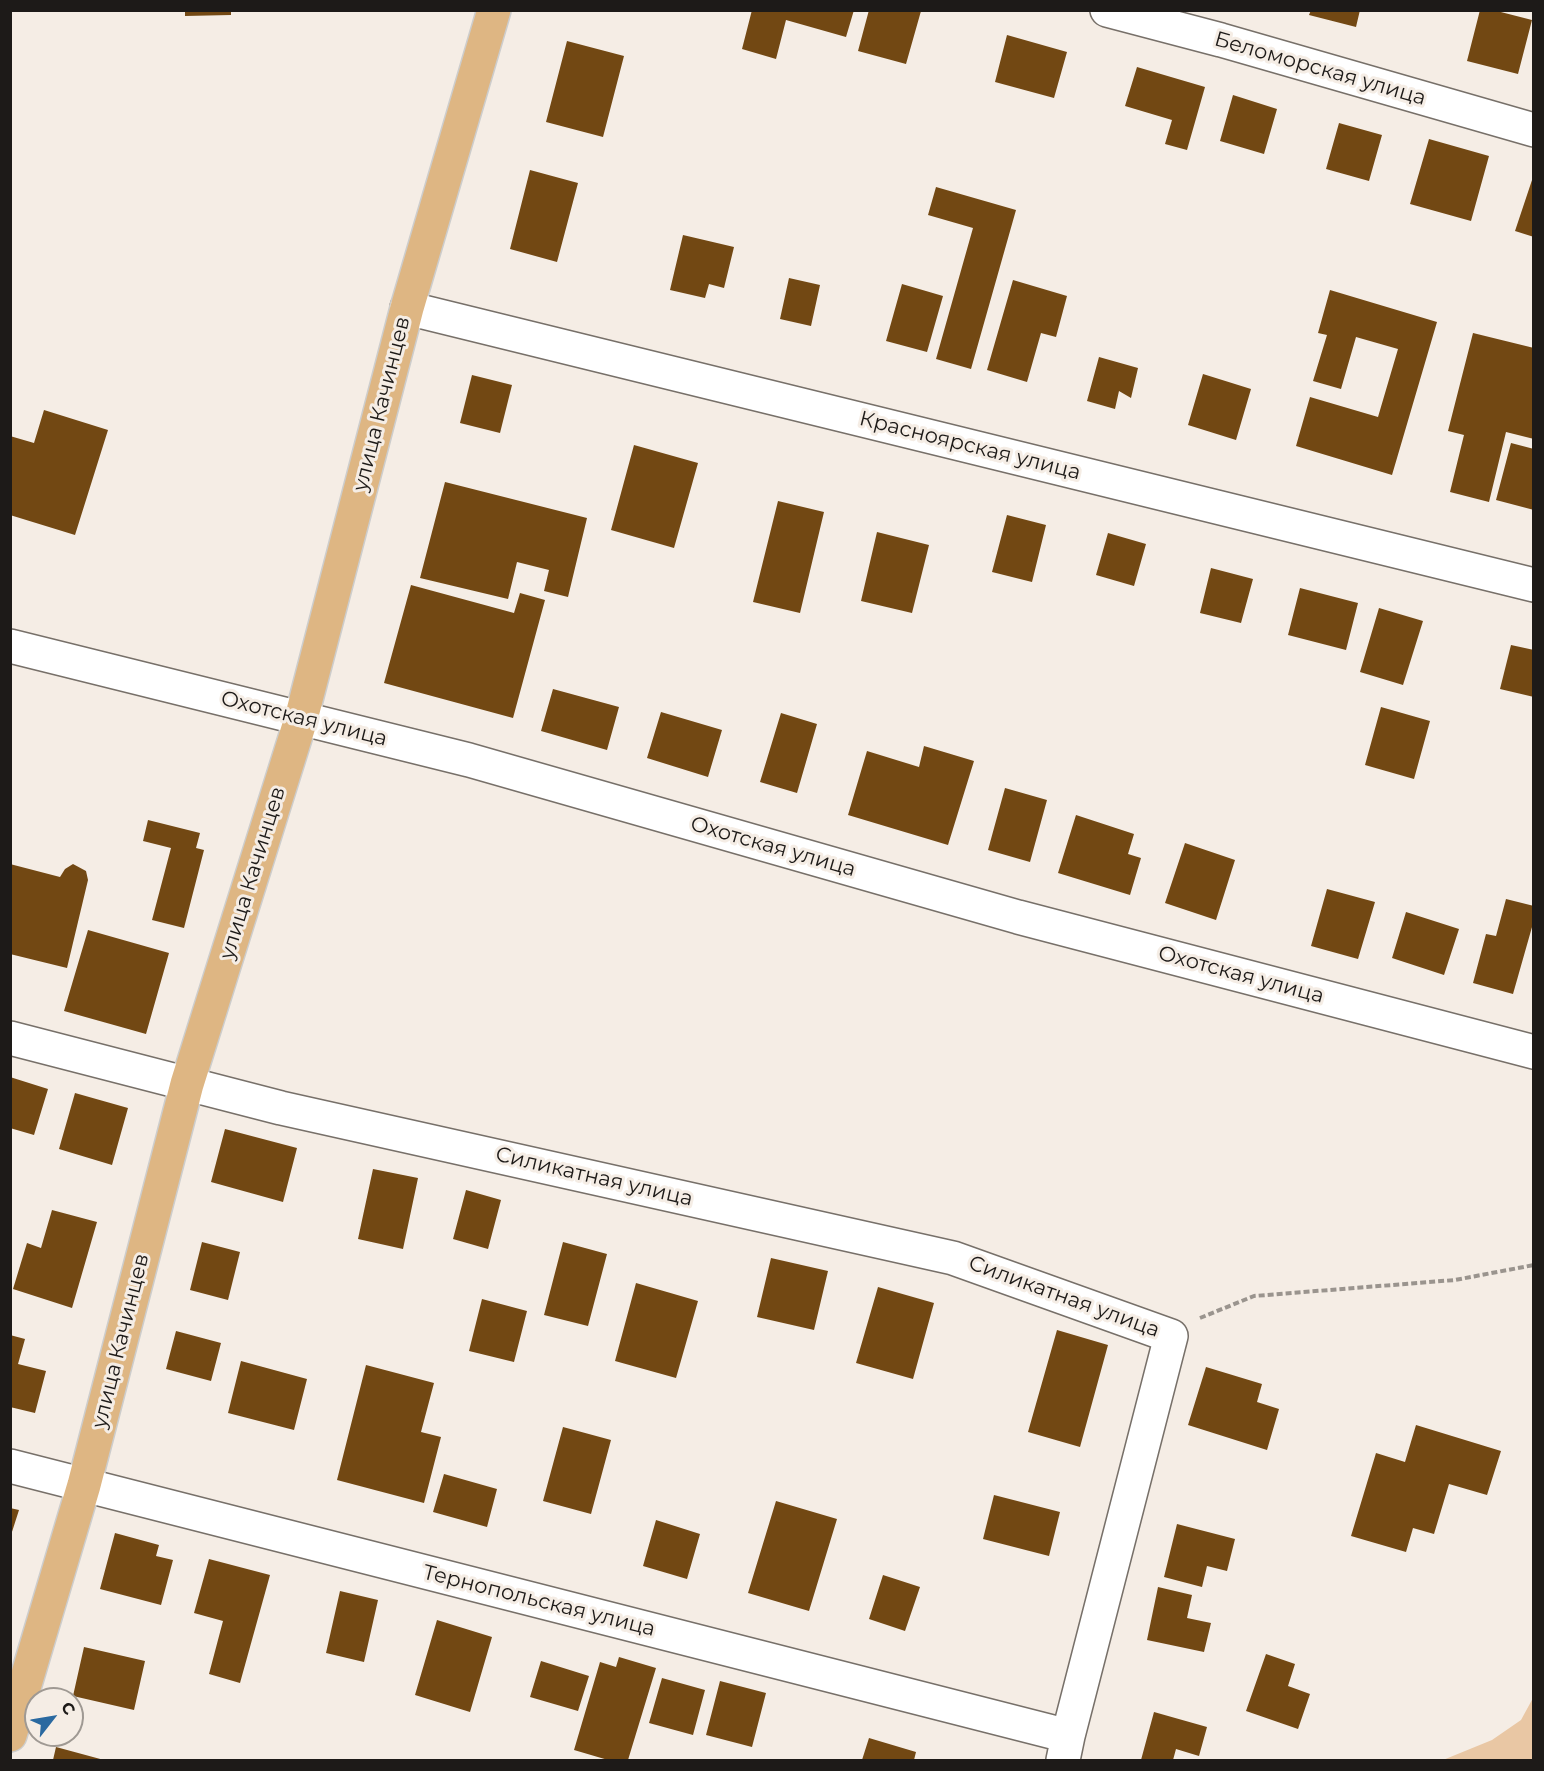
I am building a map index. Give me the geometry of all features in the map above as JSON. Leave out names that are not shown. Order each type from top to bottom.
[{"type":"main road","name":"улица Качинцев","points":[[10,1735],[84,1485],[187,1084],[301,718],[407,308],[494,10]]},
{"type":"street","name":"Беломорская улица","points":[[1107,10],[1221,40],[1533,130]]},
{"type":"street","name":"Красноярская улица","points":[[407,308],[1533,585]]},
{"type":"street","name":"Охотская улица","points":[[10,646],[469,760],[1018,917],[1533,1052]]},
{"type":"street","name":"Силикатная улица","points":[[10,1038],[281,1108],[953,1257],[1171,1336]]},
{"type":"street","points":[[1065,1748],[1171,1336]]},
{"type":"street","name":"Тернопольская улица","points":[[10,1466],[1065,1748]]},
{"type":"path","points":[[1171,1336],[1196,1320],[1254,1296],[1455,1280],[1533,1265]]},
{"type":"shaded area","points":[[1533,1698],[1533,1760],[1443,1760],[1492,1740],[1521,1720]]},
{"type":"building","points":[[185,10],[231,10],[231,15],[185,16]]},
{"type":"building","points":[[752,10],[854,10],[846,37],[786,20],[776,59],[742,49]]},
{"type":"building","points":[[869,10],[921,11],[906,64],[858,51]]},
{"type":"building","points":[[1311,10],[1360,10],[1356,27],[1309,15]]},
{"type":"building","points":[[1480,10],[1493,10],[1532,20],[1518,74],[1467,61]]},
{"type":"building","points":[[1007,35],[1067,52],[1054,98],[995,82]]},
{"type":"building","points":[[567,41],[624,56],[603,137],[546,122]]},
{"type":"building","points":[[1137,67],[1205,87],[1187,150],[1165,144],[1172,120],[1125,106]]},
{"type":"building","points":[[1233,95],[1277,109],[1264,154],[1220,141]]},
{"type":"building","points":[[1339,123],[1382,135],[1369,181],[1326,169]]},
{"type":"building","points":[[1429,139],[1489,156],[1471,221],[1410,204]]},
{"type":"building","points":[[530,170],[578,183],[557,262],[510,249]]},
{"type":"building","points":[[1534,174],[1534,237],[1515,231]]},
{"type":"building","points":[[936,187],[1016,210],[971,369],[936,359],[973,228],[928,215]]},
{"type":"building","points":[[683,235],[734,247],[724,288],[709,284],[705,298],[670,290]]},
{"type":"building","points":[[789,278],[820,285],[811,326],[780,319]]},
{"type":"building","points":[[1013,280],[1067,296],[1056,337],[1041,333],[1027,382],[987,370]]},
{"type":"building","points":[[902,284],[943,296],[927,352],[886,341]]},
{"type":"building","points":[[1330,290],[1437,322],[1392,475],[1296,446],[1310,397],[1378,417],[1398,349],[1356,337],[1341,389],[1313,381],[1327,335],[1318,333]]},
{"type":"building","points":[[1473,333],[1534,348],[1534,439],[1506,432],[1489,502],[1450,492],[1464,435],[1448,431]]},
{"type":"building","points":[[1099,357],[1138,368],[1131,398],[1119,391],[1115,409],[1087,401]]},
{"type":"building","points":[[1203,374],[1251,389],[1236,440],[1188,425]]},
{"type":"building","points":[[472,375],[512,385],[500,433],[460,423]]},
{"type":"building","points":[[44,410],[108,430],[75,535],[10,515],[10,436],[34,443]]},
{"type":"building","points":[[1511,443],[1534,449],[1534,510],[1496,500]]},
{"type":"building","points":[[634,445],[698,463],[674,548],[611,530]]},
{"type":"building","points":[[445,482],[587,518],[568,597],[544,591],[549,570],[517,562],[508,599],[420,578]]},
{"type":"building","points":[[778,501],[824,512],[800,613],[753,602]]},
{"type":"building","points":[[1007,515],[1046,525],[1032,582],[992,572]]},
{"type":"building","points":[[877,532],[929,545],[912,613],[861,601]]},
{"type":"building","points":[[1108,533],[1146,544],[1134,586],[1096,575]]},
{"type":"building","points":[[1211,568],[1253,579],[1241,623],[1200,613]]},
{"type":"building","points":[[411,585],[514,613],[520,593],[545,600],[513,718],[384,683]]},
{"type":"building","points":[[1300,588],[1358,603],[1346,650],[1288,635]]},
{"type":"building","points":[[1379,608],[1423,621],[1403,685],[1360,672]]},
{"type":"building","points":[[1511,645],[1534,650],[1534,697],[1500,689]]},
{"type":"building","points":[[553,689],[619,707],[607,750],[541,731]]},
{"type":"building","points":[[1381,707],[1430,721],[1414,779],[1365,765]]},
{"type":"building","points":[[661,712],[722,730],[708,777],[647,758]]},
{"type":"building","points":[[781,713],[817,724],[797,793],[760,782]]},
{"type":"building","points":[[924,746],[974,761],[948,845],[848,815],[867,751],[919,767]]},
{"type":"building","points":[[1005,788],[1047,800],[1030,862],[988,850]]},
{"type":"building","points":[[1076,815],[1134,834],[1128,854],[1141,858],[1130,895],[1058,873]]},
{"type":"building","points":[[148,820],[200,833],[196,848],[204,850],[184,928],[152,920],[171,848],[143,841]]},
{"type":"building","points":[[1185,843],[1235,860],[1216,920],[1165,903]]},
{"type":"building","points":[[10,864],[60,877],[65,869],[73,864],[86,871],[88,880],[67,968],[10,954]]},
{"type":"building","points":[[1327,889],[1375,902],[1358,959],[1311,946]]},
{"type":"building","points":[[1506,899],[1534,906],[1534,920],[1513,994],[1473,983],[1486,934],[1496,936]]},
{"type":"building","points":[[1406,912],[1459,929],[1444,975],[1392,958]]},
{"type":"building","points":[[88,930],[169,953],[146,1034],[64,1011]]},
{"type":"building","points":[[10,1077],[48,1089],[34,1135],[10,1128]]},
{"type":"building","points":[[75,1093],[128,1108],[112,1165],[59,1149]]},
{"type":"building","points":[[225,1129],[297,1148],[283,1202],[211,1182]]},
{"type":"building","points":[[373,1169],[418,1178],[403,1249],[358,1239]]},
{"type":"building","points":[[466,1190],[501,1200],[488,1249],[453,1239]]},
{"type":"building","points":[[52,1210],[97,1222],[72,1308],[13,1289],[27,1243],[41,1248]]},
{"type":"building","points":[[202,1242],[240,1252],[228,1300],[190,1290]]},
{"type":"building","points":[[563,1242],[607,1254],[588,1326],[544,1315]]},
{"type":"building","points":[[771,1258],[828,1271],[814,1330],[757,1317]]},
{"type":"building","points":[[636,1283],[698,1301],[676,1378],[615,1361]]},
{"type":"building","points":[[878,1287],[934,1303],[913,1379],[856,1363]]},
{"type":"building","points":[[482,1299],[527,1311],[514,1362],[469,1351]]},
{"type":"building","points":[[1057,1330],[1108,1345],[1080,1447],[1028,1432]]},
{"type":"building","points":[[176,1331],[221,1343],[211,1381],[166,1369]]},
{"type":"building","points":[[10,1335],[25,1339],[18,1364],[46,1371],[35,1413],[10,1407]]},
{"type":"building","points":[[241,1361],[307,1379],[294,1430],[228,1413]]},
{"type":"building","points":[[366,1365],[434,1383],[421,1432],[441,1437],[424,1503],[337,1480]]},
{"type":"building","points":[[1206,1367],[1262,1384],[1257,1402],[1279,1409],[1267,1450],[1188,1425]]},
{"type":"building","points":[[1416,1425],[1501,1451],[1487,1495],[1449,1484],[1434,1534],[1413,1528],[1406,1552],[1351,1536],[1376,1453],[1405,1462]]},
{"type":"building","points":[[563,1427],[611,1440],[591,1514],[543,1501]]},
{"type":"building","points":[[444,1474],[497,1489],[487,1527],[433,1512]]},
{"type":"building","points":[[994,1495],[1060,1512],[1049,1556],[983,1539]]},
{"type":"building","points":[[776,1501],[837,1519],[809,1611],[748,1593]]},
{"type":"building","points":[[10,1508],[19,1510],[11,1535],[10,1535]]},
{"type":"building","points":[[656,1520],[700,1534],[687,1579],[643,1566]]},
{"type":"building","points":[[1177,1524],[1235,1539],[1227,1571],[1207,1566],[1202,1587],[1164,1577]]},
{"type":"building","points":[[115,1533],[159,1545],[156,1556],[173,1560],[161,1605],[100,1589]]},
{"type":"building","points":[[209,1559],[270,1575],[240,1683],[209,1674],[223,1621],[194,1613]]},
{"type":"building","points":[[883,1575],[920,1587],[905,1631],[869,1619]]},
{"type":"building","points":[[1158,1587],[1192,1595],[1187,1618],[1211,1623],[1204,1652],[1147,1640]]},
{"type":"building","points":[[340,1591],[378,1600],[364,1662],[326,1653]]},
{"type":"building","points":[[437,1620],[492,1637],[470,1712],[415,1695]]},
{"type":"building","points":[[84,1647],[145,1661],[134,1710],[84,1699],[84,1687],[75,1687]]},
{"type":"building","points":[[1266,1654],[1295,1664],[1288,1686],[1310,1694],[1298,1729],[1246,1711]]},
{"type":"building","points":[[619,1657],[656,1668],[628,1760],[608,1760],[574,1750],[600,1662],[616,1667]]},
{"type":"building","points":[[541,1661],[589,1676],[578,1711],[530,1697]]},
{"type":"building","points":[[662,1678],[705,1690],[693,1735],[649,1723]]},
{"type":"building","points":[[720,1681],[766,1693],[752,1747],[706,1735]]},
{"type":"building","points":[[1154,1712],[1207,1727],[1199,1756],[1176,1749],[1173,1760],[1141,1760]]},
{"type":"building","points":[[869,1738],[916,1752],[914,1760],[862,1760]]},
{"type":"building","points":[[56,1747],[104,1760],[53,1760]]}]
